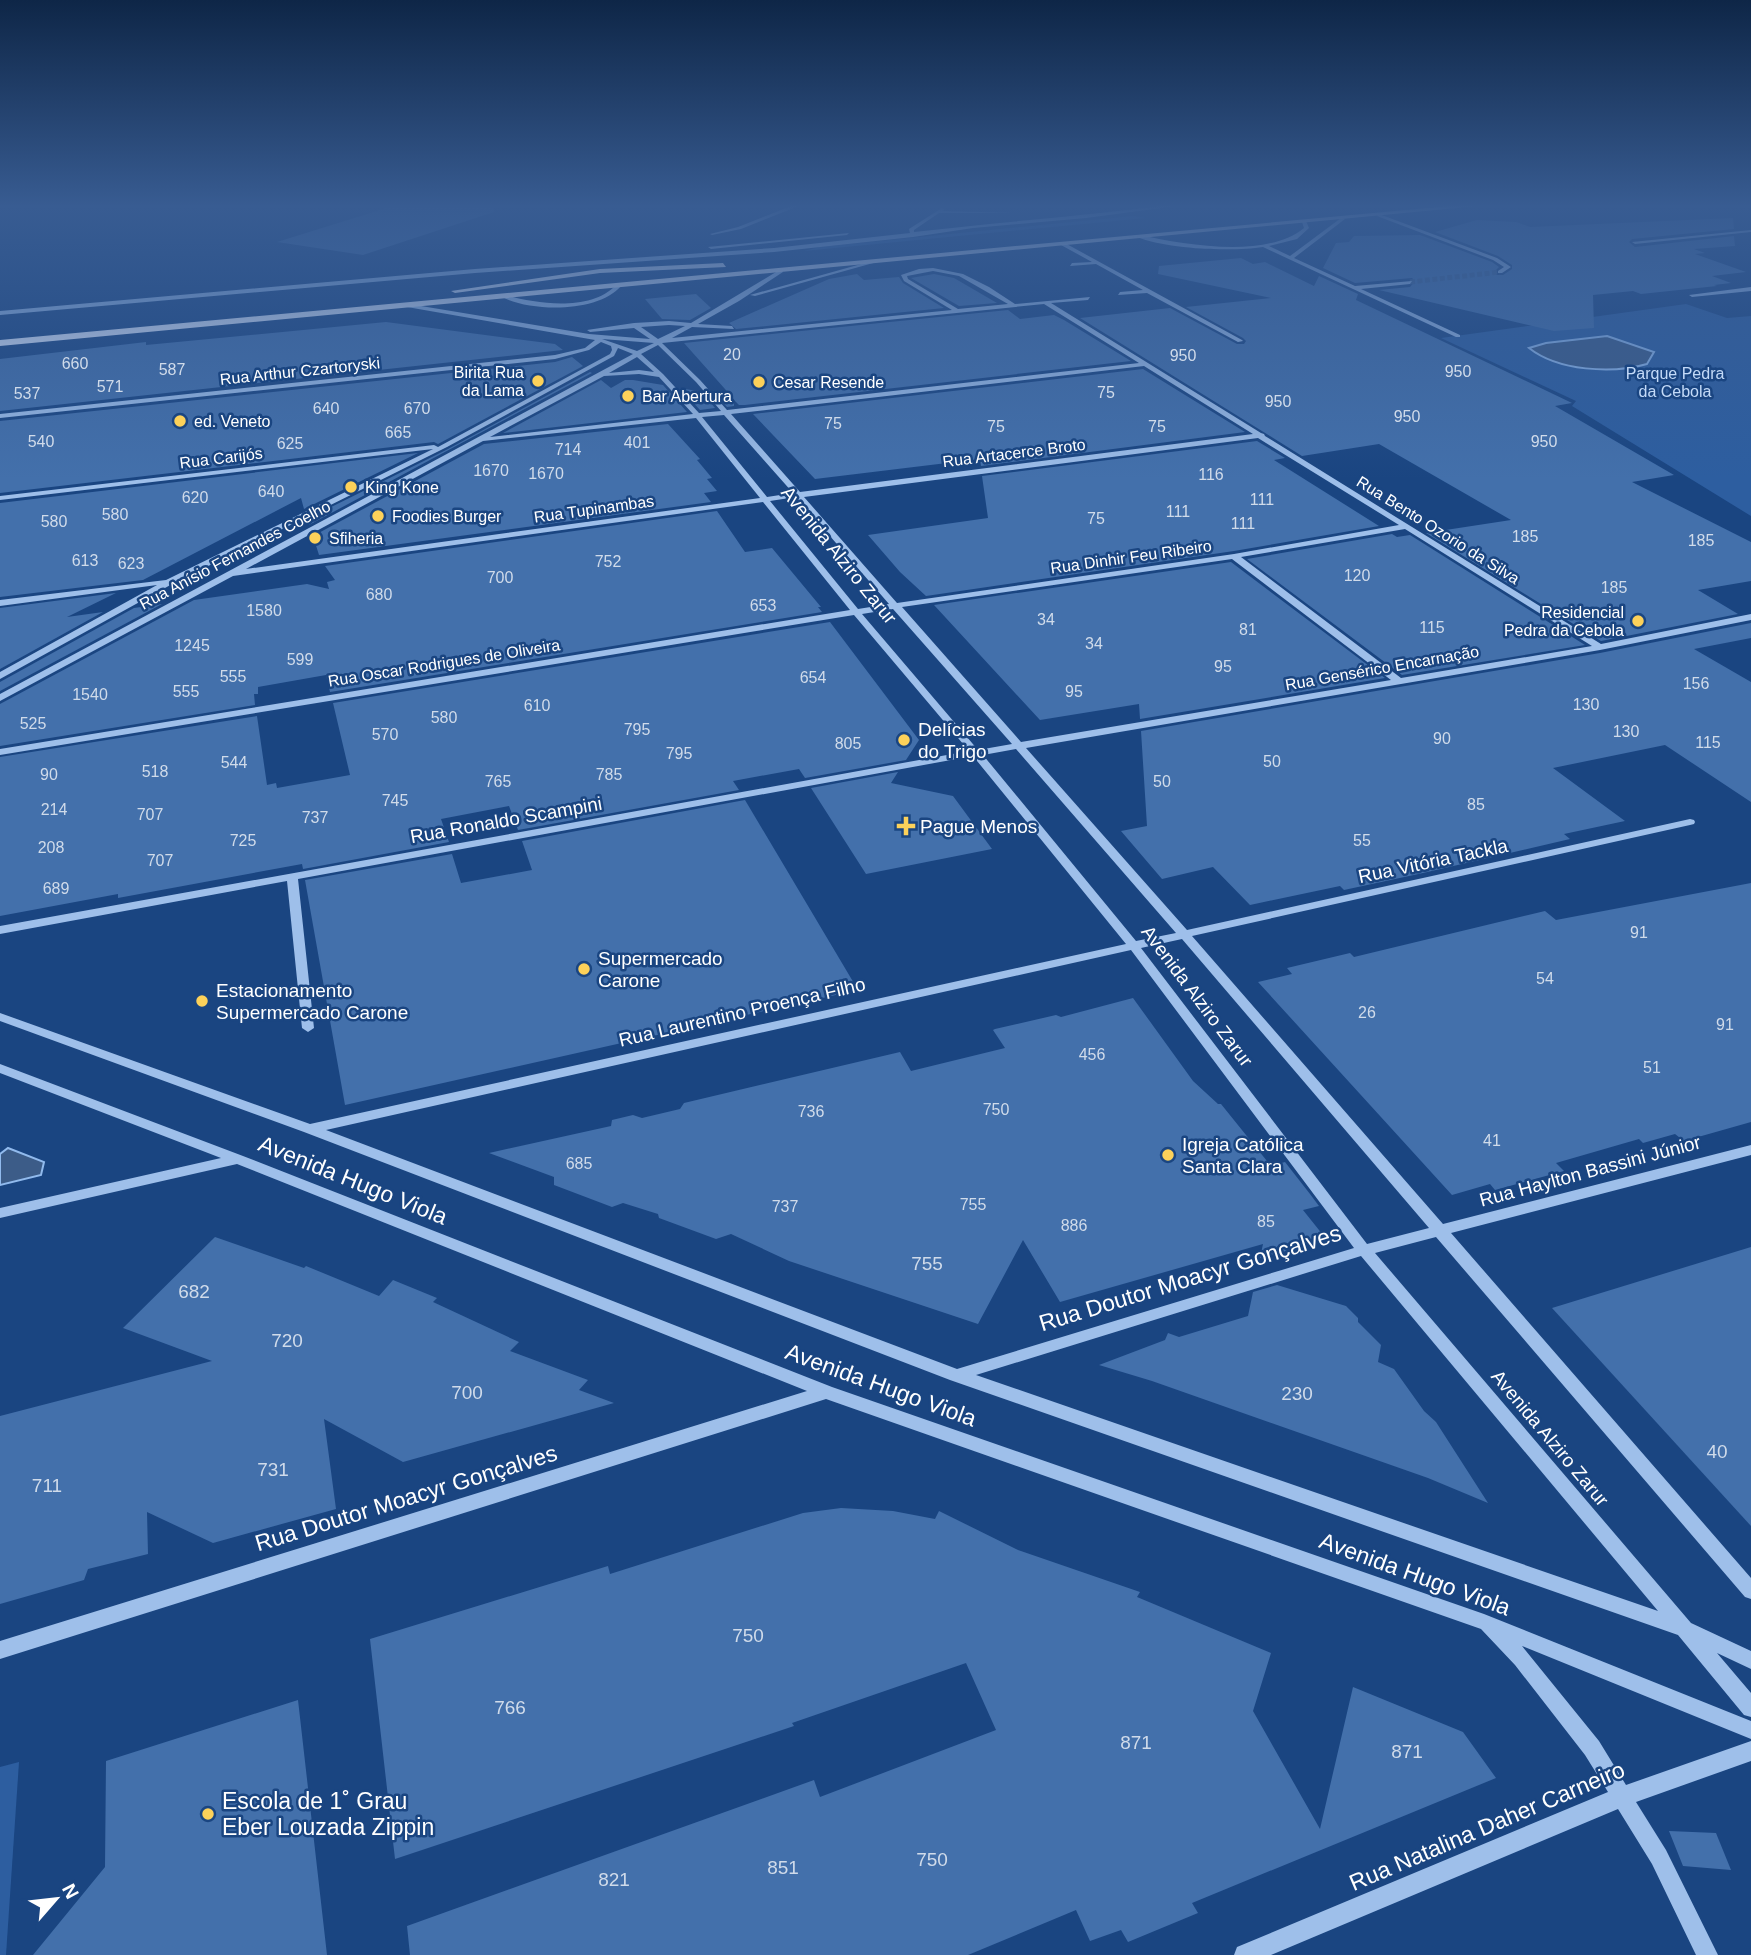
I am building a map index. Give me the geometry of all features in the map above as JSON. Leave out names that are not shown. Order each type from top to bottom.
[{"type":"main road","points":[[0,333],[398,296]]},
{"type":"main road","points":[[0,343],[513,296]]},
{"type":"street","points":[[0,313],[190,296]]},
{"type":"street","name":"Rua Anísio Fernandes Coelho","points":[[0,698],[599,376],[657,341],[745,296]]},
{"type":"street","name":"Rua Anísio Fernandes Coelho","points":[[743,298],[749,296]]},
{"type":"street","points":[[933,296],[956,310]]},
{"type":"street","points":[[999,296],[1012,304]]},
{"type":"street","points":[[1159,296],[1240,341]]},
{"type":"street","points":[[1373,296],[1458,336]]},
{"type":"street","points":[[409,306],[589,336],[657,341],[1088,298]]},
{"type":"street","name":"Rua Bento Ozorio da Silva","points":[[1045,302],[1600,647]]},
{"type":"street","points":[[568,332],[634,325],[691,325],[771,331]]},
{"type":"street","name":"Avenida Alziro Zarur","points":[[634,325],[657,341],[698,381],[723,413],[1183,933],[1751,1591]]},
{"type":"street","name":"Avenida Alziro Zarur","points":[[589,336],[636,353],[661,375],[698,416],[856,612],[1133,944],[1364,1251],[1751,1708]]},
{"type":"street","name":"Rua Arthur Czartoryski","points":[[0,416],[533,359],[573,353],[587,349],[600,340]]},
{"type":"street","name":"Rua Anísio Fernandes Coelho","points":[[0,676],[171,581],[445,446],[612,355],[614,344]]},
{"type":"street","points":[[478,441],[1146,364]]},
{"type":"street","points":[[599,376],[628,372],[661,375]]},
{"type":"street","name":"Rua Artacerce Broto","points":[[797,495],[1262,435]]},
{"type":"street","name":"Rua Carijós","points":[[0,498],[445,446]]},
{"type":"street","points":[[367,484],[388,489]]},
{"type":"street","name":"Rua Tupinambas","points":[[229,574],[797,495]]},
{"type":"street","points":[[329,503],[352,509]]},
{"type":"street","name":"Rua Dinhir Feu Ribeiro","points":[[893,606],[1234,556],[1404,527]]},
{"type":"street","points":[[1234,556],[1399,681]]},
{"type":"street","points":[[0,603],[171,581]]},
{"type":"street","name":"Rua Oscar Rodrigues de Oliveira","points":[[0,752],[893,606]]},
{"type":"street","name":"Rua Gensérico Encarnação","points":[[1018,746],[1600,647],[1751,617]]},
{"type":"street","name":"Rua Ronaldo Scampini","points":[[0,930],[1018,746]]},
{"type":"street","name":"Rua Vitória Tackla","points":[[1183,933],[1690,822]]},
{"type":"street","points":[[292,877],[308,1028]]},
{"type":"street","name":"Rua Laurentino Proença Filho","points":[[309,1129],[1183,933]]},
{"type":"street","name":"Avenida Hugo Viola","points":[[0,1017],[309,1129],[957,1375],[1684,1629],[1751,1660]]},
{"type":"street","name":"Avenida Hugo Viola","points":[[0,1068],[238,1159],[826,1392],[1484,1622],[1751,1730]]},
{"type":"street","name":"Rua Haylton Bassini Júnior","points":[[1439,1231],[1751,1150]]},
{"type":"street","points":[[0,1213],[238,1159]]},
{"type":"street","name":"Rua Doutor Moacyr Gonçalves","points":[[957,1375],[1364,1251],[1439,1231]]},
{"type":"street","name":"Rua Doutor Moacyr Gonçalves","points":[[0,1650],[826,1392]]},
{"type":"street","points":[[1484,1622],[1522,1659],[1559,1702],[1592,1748],[1658,1857],[1707,1955]]},
{"type":"street","name":"Rua Natalina Daher Carneiro","points":[[1245,1955],[1621,1797],[1751,1751]]},
{"type":"green space","name":"Parque Pedra da Cebola","points":[[1686,304],[1727,318],[1751,316],[1751,516],[1572,406],[1576,401],[1441,338]]},
{"type":"green space","points":[[19,1762],[6,1955],[0,1955],[0,1767]]},
{"type":"shaded area","points":[[1607,336],[1654,352],[1647,364],[1602,369],[1555,362],[1529,348],[1546,343]]},
{"type":"shaded area","points":[[8,1148],[44,1162],[41,1175],[0,1185],[0,1154]]},
{"type":"building","points":[[698,296],[711,308],[690,320],[662,319],[645,299]]},
{"type":"building","points":[[790,296],[925,296],[944,308],[736,329],[729,323]]},
{"type":"building","points":[[942,296],[985,296],[997,303],[959,306]]},
{"type":"building","points":[[1263,296],[1357,296],[1356,300],[1572,403],[1555,406],[1674,475],[1632,482],[1751,542],[1751,581],[1698,590],[1738,614],[1601,641],[1426,533],[1511,520],[1379,444],[1302,456],[1080,318],[1170,308],[1237,344],[1244,344],[1246,341],[1243,338],[1186,307],[1271,298]]},
{"type":"building","points":[[1406,296],[1593,296],[1594,328],[1554,331]]},
{"type":"building","points":[[1008,310],[1020,319],[1054,315],[1131,361],[745,405],[739,405],[734,400],[734,406],[727,407],[717,396],[733,398],[684,343]]},
{"type":"building","points":[[386,322],[555,344],[563,350],[0,411],[0,359],[146,342],[146,345]]},
{"type":"building","points":[[572,357],[583,366],[438,444],[434,442],[0,493],[0,421],[555,362]]},
{"type":"building","points":[[1143,369],[1245,432],[981,466],[980,459],[815,479],[753,414]]},
{"type":"building","points":[[592,373],[309,525],[307,519],[448,449]]},
{"type":"building","name":"Bar Abertura","points":[[601,380],[611,388],[625,380],[663,385],[687,412],[503,433]]},
{"type":"building","points":[[680,388],[702,392],[715,408],[700,410]]},
{"type":"building","points":[[668,424],[700,459],[697,460],[712,478],[707,479],[717,491],[704,493],[711,502],[319,555],[313,536],[484,444]]},
{"type":"building","points":[[1257,441],[1285,458],[1274,460],[1379,526],[1234,551],[926,596],[900,572],[868,535],[988,518],[982,476]]},
{"type":"building","points":[[418,453],[304,509],[301,498],[143,580],[0,597],[0,503]]},
{"type":"building","points":[[717,511],[745,552],[772,548],[821,607],[818,607],[822,612],[330,692],[326,675],[258,687],[258,694],[254,694],[255,705],[0,746],[0,704],[194,600],[307,584],[329,589],[327,582],[335,580],[325,566]]},
{"type":"building","points":[[1392,534],[1397,537],[1410,535],[1585,645],[1402,675],[1247,559]]},
{"type":"building","points":[[1231,562],[1385,678],[1140,719],[1139,704],[1040,720],[934,605]]},
{"type":"building","points":[[116,593],[67,617],[103,612],[0,669],[0,608]]},
{"type":"building","points":[[162,604],[0,691],[0,682],[134,608]]},
{"type":"building","points":[[830,622],[919,740],[906,760],[805,778],[799,769],[733,781],[739,790],[518,830],[509,806],[441,819],[449,842],[303,869],[302,864],[118,898],[118,894],[0,916],[0,757],[257,716],[267,785],[276,783],[277,788],[350,775],[333,703]]},
{"type":"building","points":[[1751,623],[1751,638],[1694,649],[1751,682],[1751,802],[1665,745],[1553,768],[1625,821],[1564,834],[1570,839],[1423,873],[1344,890],[1340,886],[1250,905],[1213,867],[1162,879],[1121,831],[1147,826],[1141,731],[1600,653]]},
{"type":"building","name":"Pague Menos","points":[[898,772],[891,783],[953,796],[992,849],[866,874],[811,788]]},
{"type":"building","name":"Supermercado Carone","points":[[745,800],[858,990],[345,1105],[305,880],[452,854],[461,883],[532,870],[522,841]]},
{"type":"building","points":[[1751,883],[1751,1122],[1684,1141],[1675,1134],[1643,1143],[1639,1139],[1556,1163],[1564,1171],[1495,1190],[1490,1184],[1452,1195],[1258,982],[1292,974],[1287,968],[1350,953],[1354,957],[1545,911],[1556,920]]},
{"type":"building","points":[[1133,998],[1193,1081],[1221,1104],[1271,1166],[1285,1162],[1319,1206],[1303,1210],[1327,1240],[1260,1258],[1263,1244],[1060,1302],[1023,1240],[978,1324],[789,1261],[731,1234],[716,1239],[659,1218],[658,1214],[623,1203],[612,1207],[554,1185],[554,1177],[489,1153],[611,1126],[612,1120],[633,1115],[642,1118],[680,1109],[684,1103],[900,1052],[911,1071],[1005,1048],[993,1030],[995,1029],[1056,1015],[1061,1017]]},
{"type":"building","points":[[215,1237],[304,1268],[306,1266],[379,1296],[393,1280],[437,1298],[433,1302],[519,1342],[510,1351],[588,1380],[579,1390],[614,1403],[403,1462],[324,1419],[336,1509],[213,1543],[147,1512],[148,1554],[88,1569],[84,1580],[0,1604],[0,1416],[212,1361],[123,1328]]},
{"type":"building","points":[[1751,1247],[1751,1526],[1552,1308]]},
{"type":"building","points":[[1277,1285],[1346,1306],[1358,1318],[1358,1322],[1381,1345],[1378,1362],[1394,1369],[1424,1411],[1436,1422],[1488,1503],[1428,1478],[1099,1365],[1165,1340],[1168,1333],[1179,1337],[1248,1316],[1253,1292]]},
{"type":"building","points":[[841,1508],[893,1511],[935,1519],[939,1511],[1018,1550],[1140,1592],[1137,1597],[1271,1653],[1253,1711],[1320,1829],[1353,1687],[1463,1732],[1496,1778],[1192,1903],[1198,1913],[1128,1942],[1121,1930],[1090,1941],[1076,1910],[968,1955],[410,1955],[407,1926],[814,1780],[820,1797],[996,1730],[966,1663],[792,1723],[794,1726],[395,1859],[370,1639],[608,1566],[610,1574],[803,1513]]},
{"type":"building","name":"Escola de 1˚ Grau Eber Louzada Zippin","points":[[298,1700],[327,1955],[33,1955],[105,1867],[106,1761]]},
{"type":"building","points":[[1669,1831],[1716,1833],[1731,1870],[1683,1866]]},
{"type":"place","name":"Birita Rua da Lama","points":[[538,381]]},
{"type":"place","name":"Cesar Resende","points":[[759,382]]},
{"type":"place","name":"Bar Abertura","points":[[628,396]]},
{"type":"place","name":"ed. Veneto","points":[[180,421]]},
{"type":"place","name":"King Kone","points":[[351,487]]},
{"type":"place","name":"Foodies Burger","points":[[378,516]]},
{"type":"place","name":"Sfiheria","points":[[315,538]]},
{"type":"place","name":"Residencial Pedra da Cebola","points":[[1638,621]]},
{"type":"place","name":"Delícias do Trigo","points":[[904,740]]},
{"type":"place","name":"Pague Menos","points":[[906,826]]},
{"type":"place","name":"Supermercado Carone","points":[[584,969]]},
{"type":"place","name":"Estacionamento Supermercado Carone","points":[[202,1001]]},
{"type":"place","name":"Igreja Católica Santa Clara","points":[[1168,1155]]},
{"type":"place","name":"Escola de 1˚ Grau Eber Louzada Zippin","points":[[208,1814]]}]
